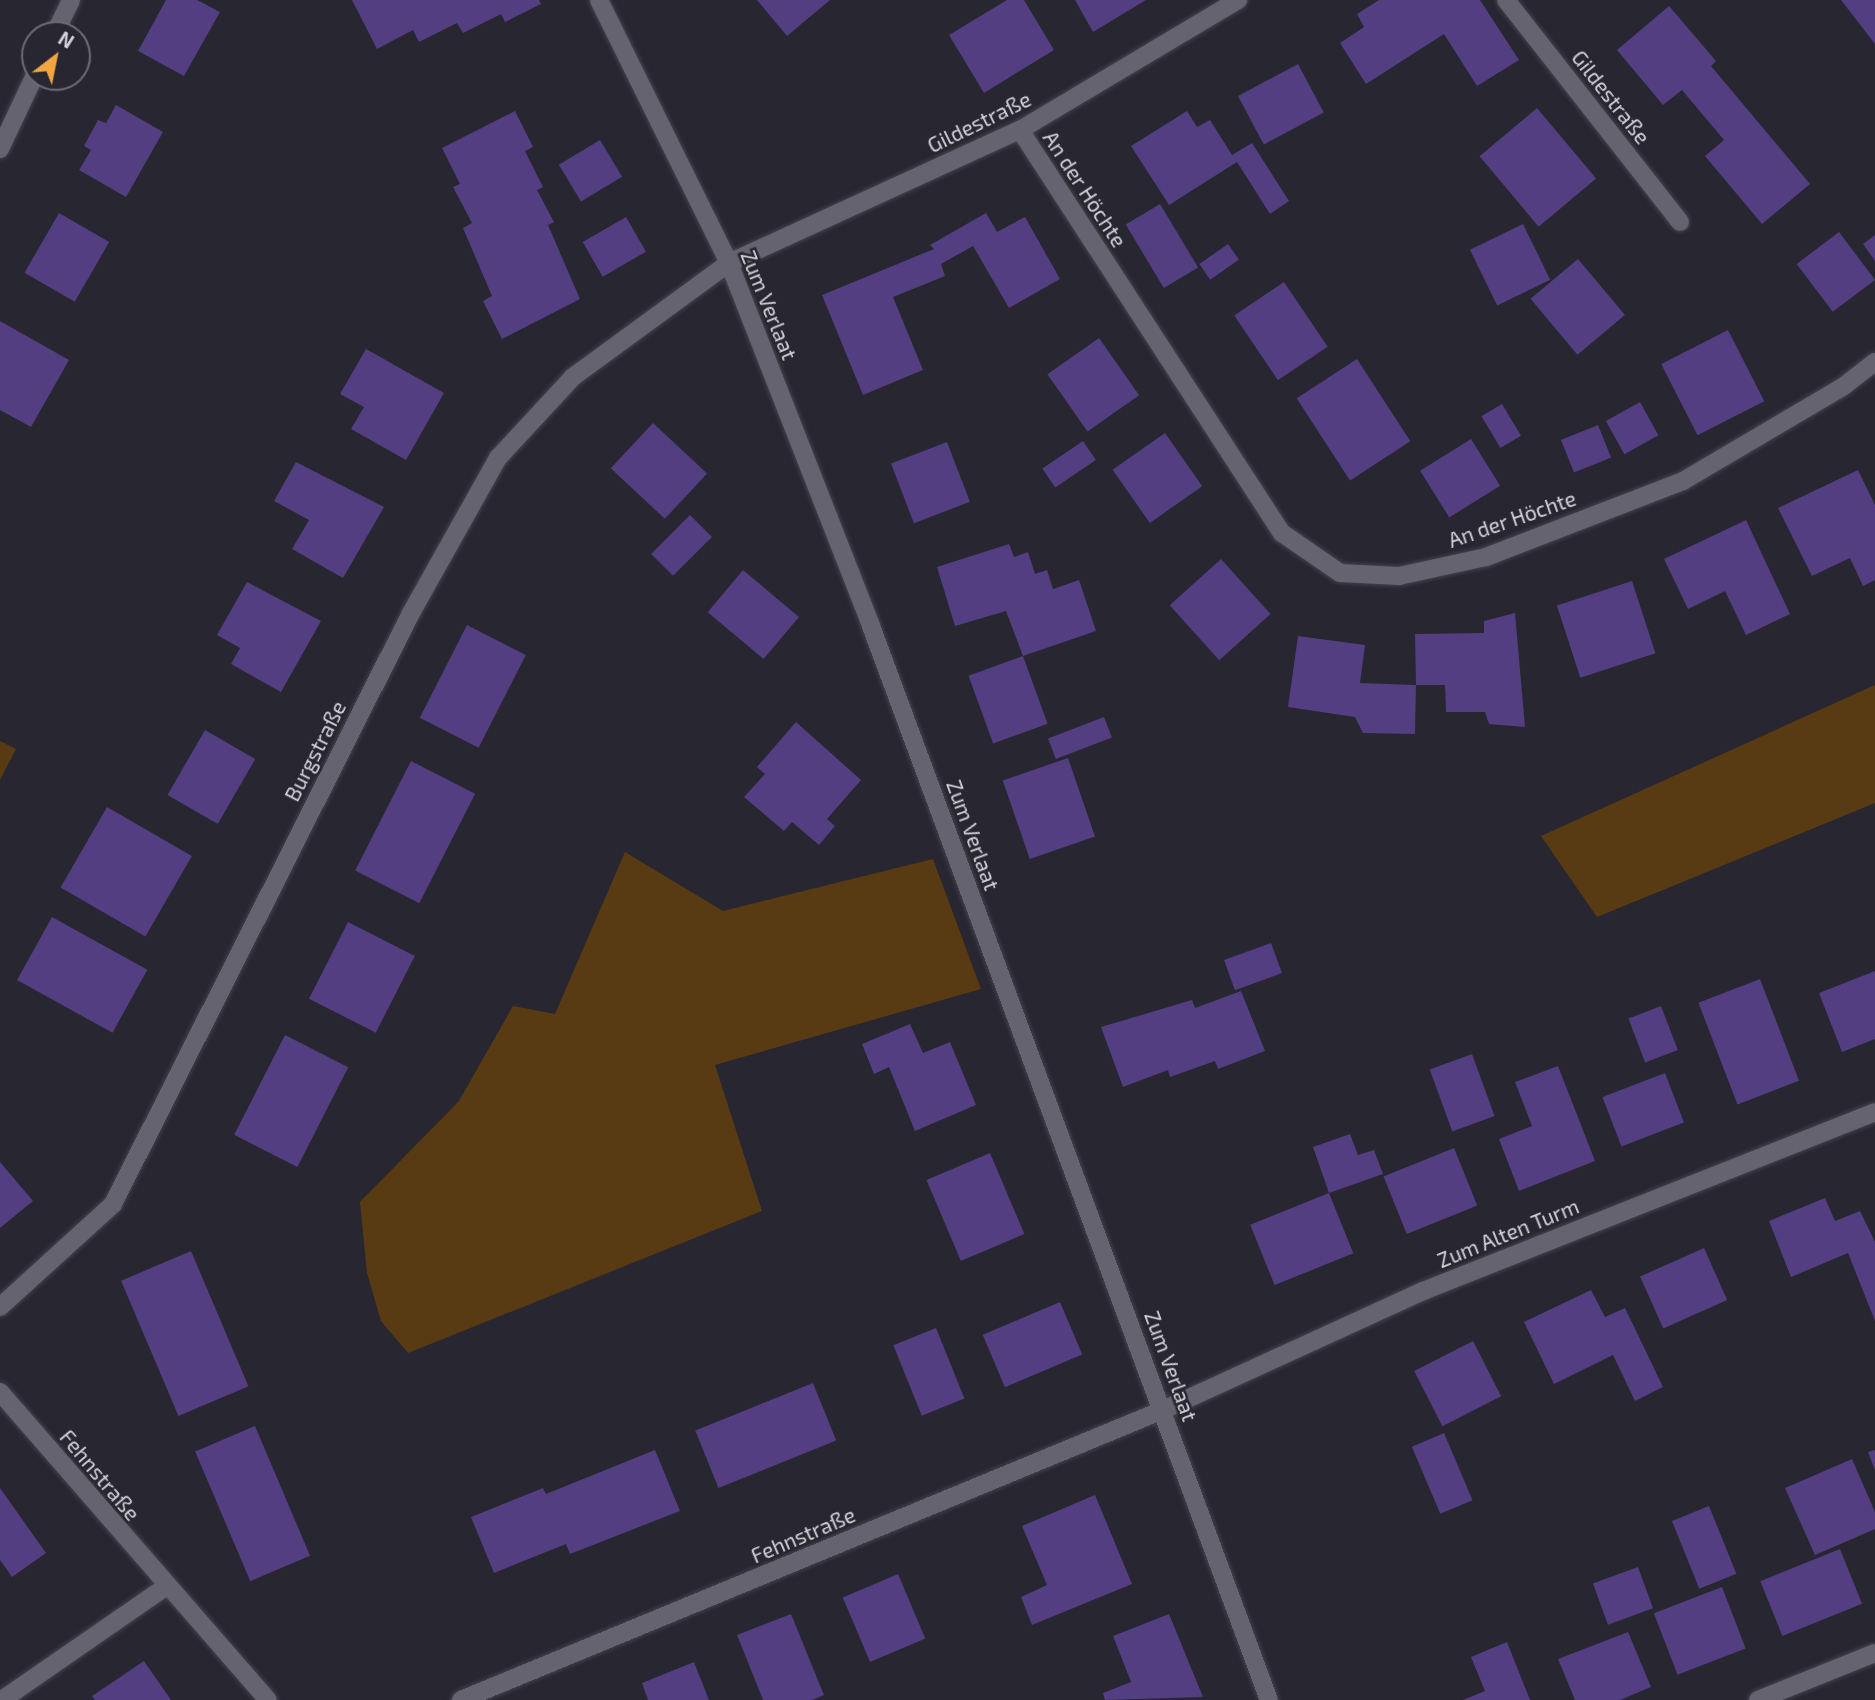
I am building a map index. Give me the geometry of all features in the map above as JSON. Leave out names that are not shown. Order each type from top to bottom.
[{"type":"street","points":[[61,21],[71,0]]},
{"type":"street","name":"Zum Verlaat","points":[[599,0],[729,263],[871,626],[1269,1700]]},
{"type":"street","name":"Gildestraße","points":[[729,263],[1020,130],[1238,0]]},
{"type":"street","name":"Gildestraße","points":[[1506,0],[1680,222]]},
{"type":"street","points":[[0,149],[27,91]]},
{"type":"street","name":"An der Höchte","points":[[1020,130],[1282,533],[1340,573],[1399,576],[1486,557],[1683,481],[1844,386],[1875,362]]},
{"type":"street","name":"Burgstraße","points":[[0,1307],[113,1204],[411,613],[498,458],[573,377],[729,263]]},
{"type":"street","name":"Zum Alten Turm","points":[[1163,1409],[1423,1291],[1875,1112]]},
{"type":"street","name":"Fehnstraße","points":[[0,1392],[165,1587],[268,1700]]},
{"type":"street","name":"Fehnstraße","points":[[461,1700],[1163,1409]]},
{"type":"street","points":[[2,1700],[165,1587]]},
{"type":"street","points":[[1758,1700],[1875,1653]]},
{"type":"shaded area","points":[[1875,685],[1875,803],[1597,917],[1541,836]]},
{"type":"shaded area","points":[[0,741],[16,749],[0,780]]},
{"type":"shaded area","points":[[625,852],[723,911],[933,859],[981,989],[715,1065],[762,1211],[408,1353],[381,1321],[367,1273],[360,1202],[459,1101],[513,1006],[555,1014]]},
{"type":"building","points":[[166,0],[197,0],[220,12],[184,76],[138,51]]},
{"type":"building","points":[[352,0],[539,0],[541,4],[505,22],[501,14],[463,33],[457,23],[419,42],[413,30],[377,49]]},
{"type":"building","points":[[757,0],[830,0],[787,36]]},
{"type":"building","points":[[1007,0],[1024,0],[1054,50],[984,93],[949,35]]},
{"type":"building","points":[[1075,0],[1146,0],[1093,32]]},
{"type":"building","points":[[1379,0],[1480,0],[1519,60],[1477,86],[1444,34],[1366,84],[1340,43],[1364,27],[1357,14]]},
{"type":"building","points":[[1841,0],[1875,0],[1875,44]]},
{"type":"building","points":[[1669,6],[1716,61],[1711,66],[1810,184],[1762,224],[1705,156],[1724,140],[1682,90],[1663,105],[1617,50]]},
{"type":"building","points":[[1298,64],[1324,113],[1264,144],[1238,96]]},
{"type":"building","points":[[116,105],[163,132],[126,197],[79,170],[91,150],[84,146],[98,120],[106,123]]},
{"type":"building","points":[[1537,108],[1596,178],[1539,227],[1480,156]]},
{"type":"building","points":[[515,111],[533,147],[525,151],[543,187],[537,190],[554,222],[548,225],[580,299],[502,339],[483,301],[492,296],[463,228],[472,223],[453,187],[460,184],[442,148]]},
{"type":"building","points":[[1187,111],[1197,127],[1210,120],[1232,155],[1252,143],[1289,201],[1270,214],[1237,162],[1169,205],[1131,146]]},
{"type":"building","points":[[600,140],[622,177],[581,202],[559,165]]},
{"type":"building","points":[[1160,204],[1198,267],[1164,288],[1126,225]]},
{"type":"building","points":[[59,213],[109,242],[75,302],[25,273]]},
{"type":"building","points":[[986,213],[997,232],[1025,217],[1060,279],[1009,308],[973,246],[941,264],[945,276],[893,297],[923,370],[863,395],[822,295],[934,249],[930,245]]},
{"type":"building","points":[[626,217],[646,252],[603,277],[583,242]]},
{"type":"building","points":[[1523,224],[1550,280],[1497,306],[1470,250]]},
{"type":"building","points":[[1839,232],[1875,280],[1833,312],[1797,264]]},
{"type":"building","points":[[1875,235],[1875,261],[1863,244]]},
{"type":"building","points":[[1228,244],[1239,260],[1210,280],[1199,264]]},
{"type":"building","points":[[1578,259],[1625,315],[1577,355],[1531,299]]},
{"type":"building","points":[[1284,282],[1328,347],[1278,380],[1234,316]]},
{"type":"building","points":[[0,321],[69,360],[31,427],[0,410]]},
{"type":"building","points":[[1728,330],[1764,401],[1697,435],[1661,364]]},
{"type":"building","points":[[1099,338],[1139,395],[1088,431],[1047,374]]},
{"type":"building","points":[[366,349],[444,393],[406,460],[351,429],[364,407],[340,394]]},
{"type":"building","points":[[1357,359],[1410,441],[1350,480],[1297,398]]},
{"type":"building","points":[[1640,402],[1658,435],[1624,454],[1606,421]]},
{"type":"building","points":[[1502,404],[1521,436],[1500,448],[1481,416]]},
{"type":"building","points":[[653,423],[707,473],[665,519],[611,468]]},
{"type":"building","points":[[1598,425],[1611,457],[1574,472],[1561,440]]},
{"type":"building","points":[[1165,433],[1202,486],[1150,523],[1113,470]]},
{"type":"building","points":[[1471,439],[1500,486],[1449,517],[1420,471]]},
{"type":"building","points":[[1083,441],[1096,460],[1055,487],[1042,468]]},
{"type":"building","points":[[947,442],[970,502],[914,523],[891,464]]},
{"type":"building","points":[[296,462],[384,507],[343,578],[292,549],[309,520],[274,501]]},
{"type":"building","points":[[1858,470],[1875,505],[1875,580],[1863,586],[1850,558],[1812,576],[1778,508]]},
{"type":"building","points":[[690,515],[712,537],[673,576],[651,554]]},
{"type":"building","points":[[1746,520],[1790,614],[1746,635],[1725,591],[1688,609],[1664,559]]},
{"type":"building","points":[[1009,544],[1014,557],[1028,552],[1035,574],[1047,570],[1053,589],[1079,580],[1096,631],[1023,656],[1006,611],[955,626],[937,567]]},
{"type":"building","points":[[1221,559],[1271,614],[1219,660],[1170,605]]},
{"type":"building","points":[[743,570],[799,617],[764,659],[708,612]]},
{"type":"building","points":[[1632,581],[1655,653],[1580,678],[1557,605]]},
{"type":"building","points":[[247,582],[321,621],[281,692],[231,664],[240,648],[217,635]]},
{"type":"building","points":[[1515,613],[1525,727],[1489,724],[1485,712],[1446,712],[1445,685],[1416,685],[1415,634],[1484,633],[1484,621]]},
{"type":"building","points":[[467,625],[526,655],[479,748],[420,718]]},
{"type":"building","points":[[1298,636],[1365,645],[1360,683],[1416,685],[1415,734],[1363,733],[1355,717],[1288,707]]},
{"type":"building","points":[[1023,656],[1048,724],[993,743],[968,676]]},
{"type":"building","points":[[1104,717],[1112,738],[1056,759],[1048,739]]},
{"type":"building","points":[[796,722],[861,780],[827,819],[835,826],[819,845],[792,822],[784,831],[744,797],[765,774],[757,767]]},
{"type":"building","points":[[205,730],[255,759],[218,824],[167,795]]},
{"type":"building","points":[[1068,758],[1095,836],[1030,859],[1003,780]]},
{"type":"building","points":[[411,761],[475,794],[419,903],[355,871]]},
{"type":"building","points":[[107,807],[192,856],[145,937],[60,888]]},
{"type":"building","points":[[52,917],[147,970],[112,1033],[17,980]]},
{"type":"building","points":[[348,922],[415,956],[376,1033],[309,999]]},
{"type":"building","points":[[1271,943],[1282,973],[1235,990],[1224,960]]},
{"type":"building","points":[[1875,971],[1875,1039],[1842,1052],[1819,993]]},
{"type":"building","points":[[1760,979],[1799,1081],[1737,1104],[1698,1003]]},
{"type":"building","points":[[1241,991],[1265,1051],[1218,1069],[1215,1061],[1170,1077],[1168,1070],[1123,1087],[1101,1027],[1192,1000],[1195,1008]]},
{"type":"building","points":[[1661,1006],[1678,1050],[1645,1062],[1628,1019]]},
{"type":"building","points":[[910,1024],[923,1053],[950,1042],[976,1105],[915,1131],[889,1067],[874,1074],[862,1044]]},
{"type":"building","points":[[285,1035],[348,1067],[297,1167],[234,1135]]},
{"type":"building","points":[[1472,1054],[1495,1116],[1452,1131],[1430,1069]]},
{"type":"building","points":[[1558,1066],[1595,1161],[1519,1191],[1499,1139],[1532,1126],[1515,1082]]},
{"type":"building","points":[[1665,1073],[1684,1122],[1621,1146],[1602,1097]]},
{"type":"building","points":[[1350,1134],[1358,1155],[1374,1150],[1383,1174],[1329,1193],[1313,1147]]},
{"type":"building","points":[[1454,1148],[1477,1205],[1407,1234],[1384,1176]]},
{"type":"building","points":[[990,1153],[1024,1234],[961,1261],[926,1180]]},
{"type":"building","points":[[0,1162],[33,1201],[0,1228]]},
{"type":"building","points":[[1329,1193],[1353,1253],[1275,1285],[1250,1225]]},
{"type":"building","points":[[1825,1198],[1835,1221],[1860,1211],[1875,1242],[1875,1321],[1848,1253],[1791,1277],[1769,1221]]},
{"type":"building","points":[[1704,1248],[1727,1300],[1663,1329],[1640,1276]]},
{"type":"building","points":[[191,1251],[248,1386],[178,1416],[121,1281]]},
{"type":"building","points":[[1591,1290],[1605,1317],[1625,1308],[1663,1387],[1635,1401],[1613,1355],[1554,1384],[1524,1322]]},
{"type":"building","points":[[1060,1302],[1082,1354],[1005,1387],[983,1335]]},
{"type":"building","points":[[936,1328],[964,1398],[922,1416],[893,1345]]},
{"type":"building","points":[[1473,1341],[1501,1396],[1442,1426],[1414,1371]]},
{"type":"building","points":[[813,1383],[836,1440],[718,1488],[695,1431]]},
{"type":"building","points":[[255,1426],[310,1556],[250,1581],[195,1451]]},
{"type":"building","points":[[1444,1433],[1473,1500],[1440,1514],[1412,1447]]},
{"type":"building","points":[[655,1450],[680,1511],[570,1554],[566,1544],[494,1573],[471,1517],[543,1488],[546,1494]]},
{"type":"building","points":[[1875,1450],[1875,1470],[1868,1452]]},
{"type":"building","points":[[1852,1459],[1875,1512],[1875,1529],[1815,1555],[1785,1488]]},
{"type":"building","points":[[0,1488],[46,1553],[12,1577],[0,1560]]},
{"type":"building","points":[[1095,1495],[1132,1584],[1032,1625],[1021,1597],[1047,1585],[1022,1526]]},
{"type":"building","points":[[1709,1506],[1736,1574],[1699,1589],[1672,1521]]},
{"type":"building","points":[[1840,1549],[1862,1604],[1782,1636],[1760,1581]]},
{"type":"building","points":[[1638,1567],[1653,1608],[1608,1625],[1593,1583]]},
{"type":"building","points":[[898,1574],[925,1638],[870,1662],[843,1597]]},
{"type":"building","points":[[1722,1587],[1746,1649],[1678,1675],[1654,1613]]},
{"type":"building","points":[[791,1614],[824,1695],[812,1700],[763,1700],[737,1635]]},
{"type":"building","points":[[1169,1614],[1203,1697],[1105,1700],[1103,1693],[1131,1682],[1113,1636]]},
{"type":"building","points":[[1628,1632],[1651,1687],[1620,1700],[1575,1700],[1558,1659]]},
{"type":"building","points":[[1507,1642],[1530,1700],[1463,1700],[1485,1691],[1471,1657]]},
{"type":"building","points":[[144,1661],[171,1700],[95,1700],[92,1696]]},
{"type":"building","points":[[694,1662],[709,1700],[648,1700],[642,1683]]}]
